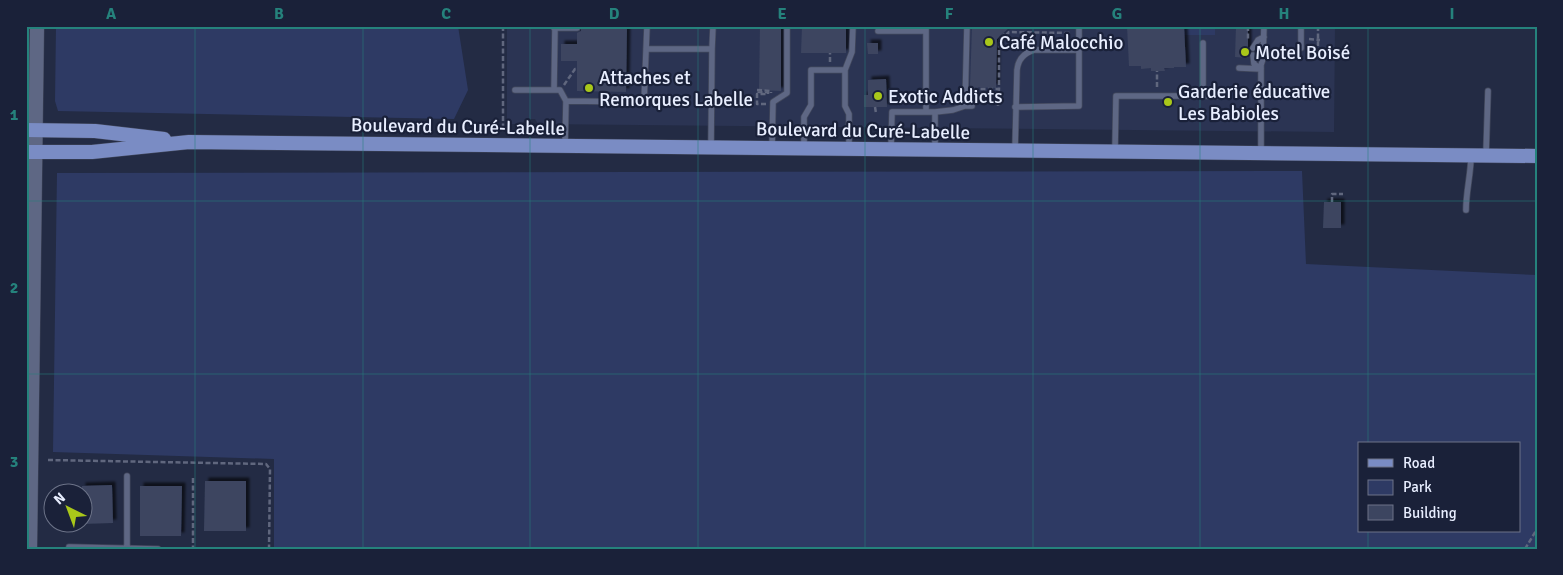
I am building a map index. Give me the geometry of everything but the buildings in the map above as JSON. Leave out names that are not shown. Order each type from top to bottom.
[{"type":"main road","name":"Boulevard du Curé-Labelle","points":[[31,130],[95,131],[189,142],[1537,156]]},
{"type":"main road","name":"Boulevard du Curé-Labelle","points":[[31,152],[92,152],[189,142]]},
{"type":"street","points":[[30,549],[31,130],[37,26]]},
{"type":"lane","points":[[566,101],[644,102],[647,26]]},
{"type":"lane","points":[[711,147],[713,26]]},
{"type":"lane","points":[[772,148],[773,102],[787,93],[787,26]]},
{"type":"lane","points":[[849,149],[848,114],[845,106],[845,70],[852,52],[853,26]]},
{"type":"lane","points":[[891,150],[892,112],[935,112],[969,106],[967,26]]},
{"type":"lane","points":[[1015,106],[1079,106],[1079,26]]},
{"type":"lane","points":[[1261,153],[1261,69],[1264,26]]},
{"type":"lane","points":[[1301,26],[1301,48]]},
{"type":"lane","points":[[565,146],[566,101],[557,90],[554,27],[577,28]]},
{"type":"lane","points":[[878,30],[926,29],[926,112]]},
{"type":"lane","points":[[1261,69],[1254,64],[1251,51],[1258,40],[1264,37]]},
{"type":"lane","points":[[1203,43],[1203,96]]},
{"type":"lane","points":[[646,49],[712,49]]},
{"type":"lane","points":[[1015,151],[1017,67],[1020,60],[1024,55],[1037,50],[1079,50]]},
{"type":"lane","points":[[1239,68],[1261,69]]},
{"type":"lane","points":[[804,149],[804,117],[811,105],[810,70],[845,70]]},
{"type":"lane","points":[[515,90],[557,90]]},
{"type":"lane","points":[[1486,155],[1488,91]]},
{"type":"lane","points":[[1115,152],[1116,96],[1220,96]]},
{"type":"lane","points":[[935,112],[936,150]]},
{"type":"lane","points":[[1466,210],[1466,192],[1471,176],[1471,155]]},
{"type":"lane","points":[[127,476],[127,548]]},
{"type":"lane","points":[[69,547],[158,549]]},
{"type":"path","points":[[503,26],[504,126]]},
{"type":"path","points":[[1248,26],[1251,51]]},
{"type":"path","points":[[1318,26],[1318,55]]},
{"type":"path","points":[[1003,34],[1024,55]]},
{"type":"path","points":[[557,90],[577,69]]},
{"type":"path","points":[[1157,79],[1158,71]]},
{"type":"path","points":[[998,106],[999,89]]},
{"type":"path","points":[[757,104],[757,94],[768,94],[768,92],[756,92],[756,90],[771,90]]},
{"type":"path","points":[[875,107],[876,113]]},
{"type":"path","points":[[1332,202],[1332,194],[1343,194]]},
{"type":"path","points":[[48,460],[266,464],[270,469],[269,549]]},
{"type":"path","points":[[193,478],[193,549]]},
{"type":"path","points":[[1525,549],[1537,529]]},
{"type":"shaded area","points":[[507,26],[1335,26],[1334,132],[538,124],[535,119],[525,119],[522,124],[507,124]]},
{"type":"green space","points":[[56,26],[458,26],[468,90],[454,119],[58,111],[55,101]]},
{"type":"green space","points":[[1151,26],[1215,26],[1215,35],[1184,35]]},
{"type":"green space","points":[[1302,171],[1306,264],[1537,275],[1537,549],[274,549],[274,459],[53,452],[57,173]]},
{"type":"place","name":"Café Malocchio","points":[[989,42]]},
{"type":"place","name":"Motel Boisé","points":[[1245,52]]},
{"type":"place","name":"Attaches et Remorques Labelle","points":[[589,88]]},
{"type":"place","name":"Exotic Addicts","points":[[878,96]]},
{"type":"place","name":"Garderie éducative Les Babioles","points":[[1168,102]]}]
